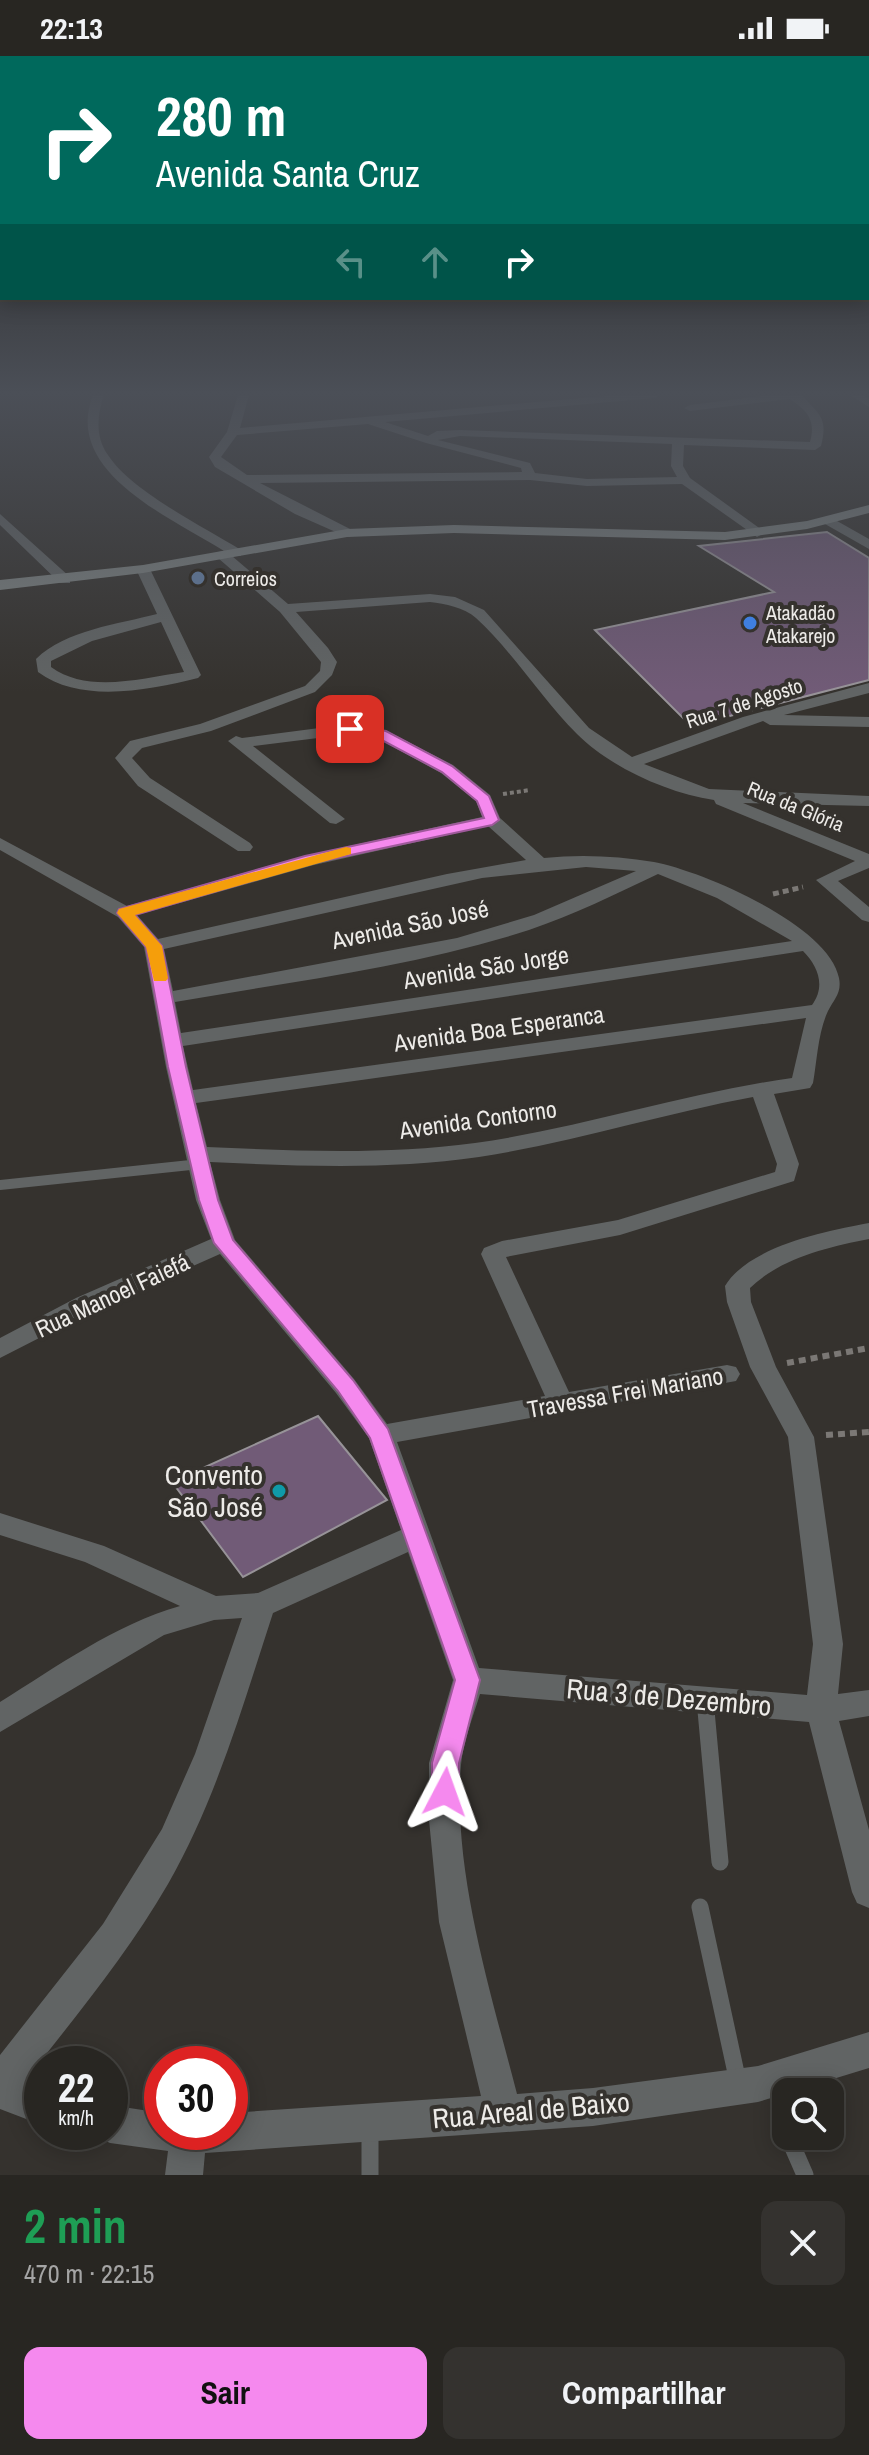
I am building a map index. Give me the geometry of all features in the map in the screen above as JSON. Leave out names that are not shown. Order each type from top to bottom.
[{"type":"main road","points":[[0,585],[143,569],[347,533],[454,529],[697,537],[757,533],[830,521],[869,509]]},
{"type":"street","points":[[146,494],[230,554],[285,609],[323,651],[329,662],[323,679],[310,689],[205,728],[136,744],[123,758],[144,782],[244,847]]},
{"type":"street","points":[[271,494],[347,533]]},
{"type":"street","points":[[704,494],[757,533]]},
{"type":"street","points":[[300,511],[318,537]]},
{"type":"street","points":[[0,518],[65,580]]},
{"type":"street","points":[[830,521],[869,545]]},
{"type":"street","points":[[143,569],[166,616],[193,675],[96,686],[69,685],[53,680],[43,669],[44,659],[56,650],[166,616]]},
{"type":"street","name":"Rua da Glória","points":[[285,609],[430,598],[464,605],[479,613],[583,731],[600,746],[869,861]]},
{"type":"street","name":"Rua 7 de Agosto","points":[[633,762],[749,720],[869,688]]},
{"type":"street","points":[[749,720],[869,722]]},
{"type":"street","points":[[205,728],[241,743],[336,819]]},
{"type":"street","points":[[241,743],[350,729],[372,731],[447,769],[484,799],[492,820],[539,863]]},
{"type":"street","points":[[706,793],[869,801]]},
{"type":"street","points":[[125,913],[310,860],[492,820]]},
{"type":"street","points":[[0,843],[125,913],[154,946],[186,1098],[192,1161],[224,1243],[345,1386],[381,1435],[468,1680],[445,1763],[445,1820],[456,1922],[504,2115]]},
{"type":"street","points":[[154,946],[490,870],[573,861],[655,868],[706,884],[779,922],[808,944],[827,968],[831,987],[828,1001],[818,1010]]},
{"type":"street","points":[[869,861],[825,880],[869,916]]},
{"type":"street","name":"Avenida São José","points":[[165,998],[503,932],[562,911],[655,868]]},
{"type":"street","name":"Avenida São Jorge","points":[[172,1041],[808,944]]},
{"type":"street","name":"Avenida Contorno","points":[[192,1161],[338,1160],[475,1150],[565,1134],[715,1097],[802,1083],[818,1010]]},
{"type":"street","name":"Avenida Boa Esperanca","points":[[186,1098],[818,1010]]},
{"type":"street","points":[[561,1403],[494,1257],[496,1251],[620,1227],[786,1176],[788,1164],[761,1089]]},
{"type":"street","points":[[869,1231],[791,1252],[745,1277],[737,1286],[739,1302],[763,1367],[801,1437],[828,1644],[821,1710],[869,1892]]},
{"type":"street","name":"Rua Manoel Faiefá","points":[[0,1349],[85,1304],[224,1243]]},
{"type":"street","name":"Travessa Frei Mariano","points":[[381,1435],[727,1374]]},
{"type":"street","points":[[0,1524],[94,1554],[214,1608]]},
{"type":"street","points":[[0,1718],[116,1646],[156,1625],[214,1608],[261,1605],[415,1536]]},
{"type":"street","points":[[0,2084],[122,1925],[173,1841],[210,1753],[261,1605]]},
{"type":"street","name":"Rua 3 de Dezembro","points":[[468,1680],[821,1710],[869,1703]]},
{"type":"street","name":"Rua Areal de Baixo","points":[[248,2131],[593,2107],[739,2087],[869,2050]]},
{"type":"street","points":[[0,2091],[24,2100]]},
{"type":"street","points":[[184,2175],[186,2150]]},
{"type":"lane","points":[[0,1185],[192,1161]]},
{"type":"lane","points":[[705,1699],[720,1862]]},
{"type":"lane","points":[[700,1907],[739,2087]]},
{"type":"lane","points":[[370,2123],[370,2175]]},
{"type":"lane","points":[[794,2150],[805,2175]]},
{"type":"path","points":[[763,1367],[869,1348]]},
{"type":"path","points":[[801,1437],[869,1432]]},
{"type":"building","name":"Atakadão Atakarejo","points":[[827,532],[869,558],[869,680],[691,726],[595,630],[774,592],[699,546]]},
{"type":"building","name":"Convento São José","points":[[318,1416],[387,1500],[243,1577],[172,1482]]},
{"type":"slow traffic","points":[[160,978],[154,946],[125,913],[346,851]]},
{"type":"place","name":"Correios","points":[[198,578]]},
{"type":"place","name":"Atakadão Atakarejo","points":[[750,623]]},
{"type":"place","name":"Convento São José","points":[[279,1491]]},
{"type":"route","points":[[350,729],[381,734],[447,769],[484,799],[492,820],[310,860],[125,913],[154,946],[177,1067],[208,1200],[224,1243],[256,1277],[381,1435],[468,1680],[445,1763],[445,1792]]}]
